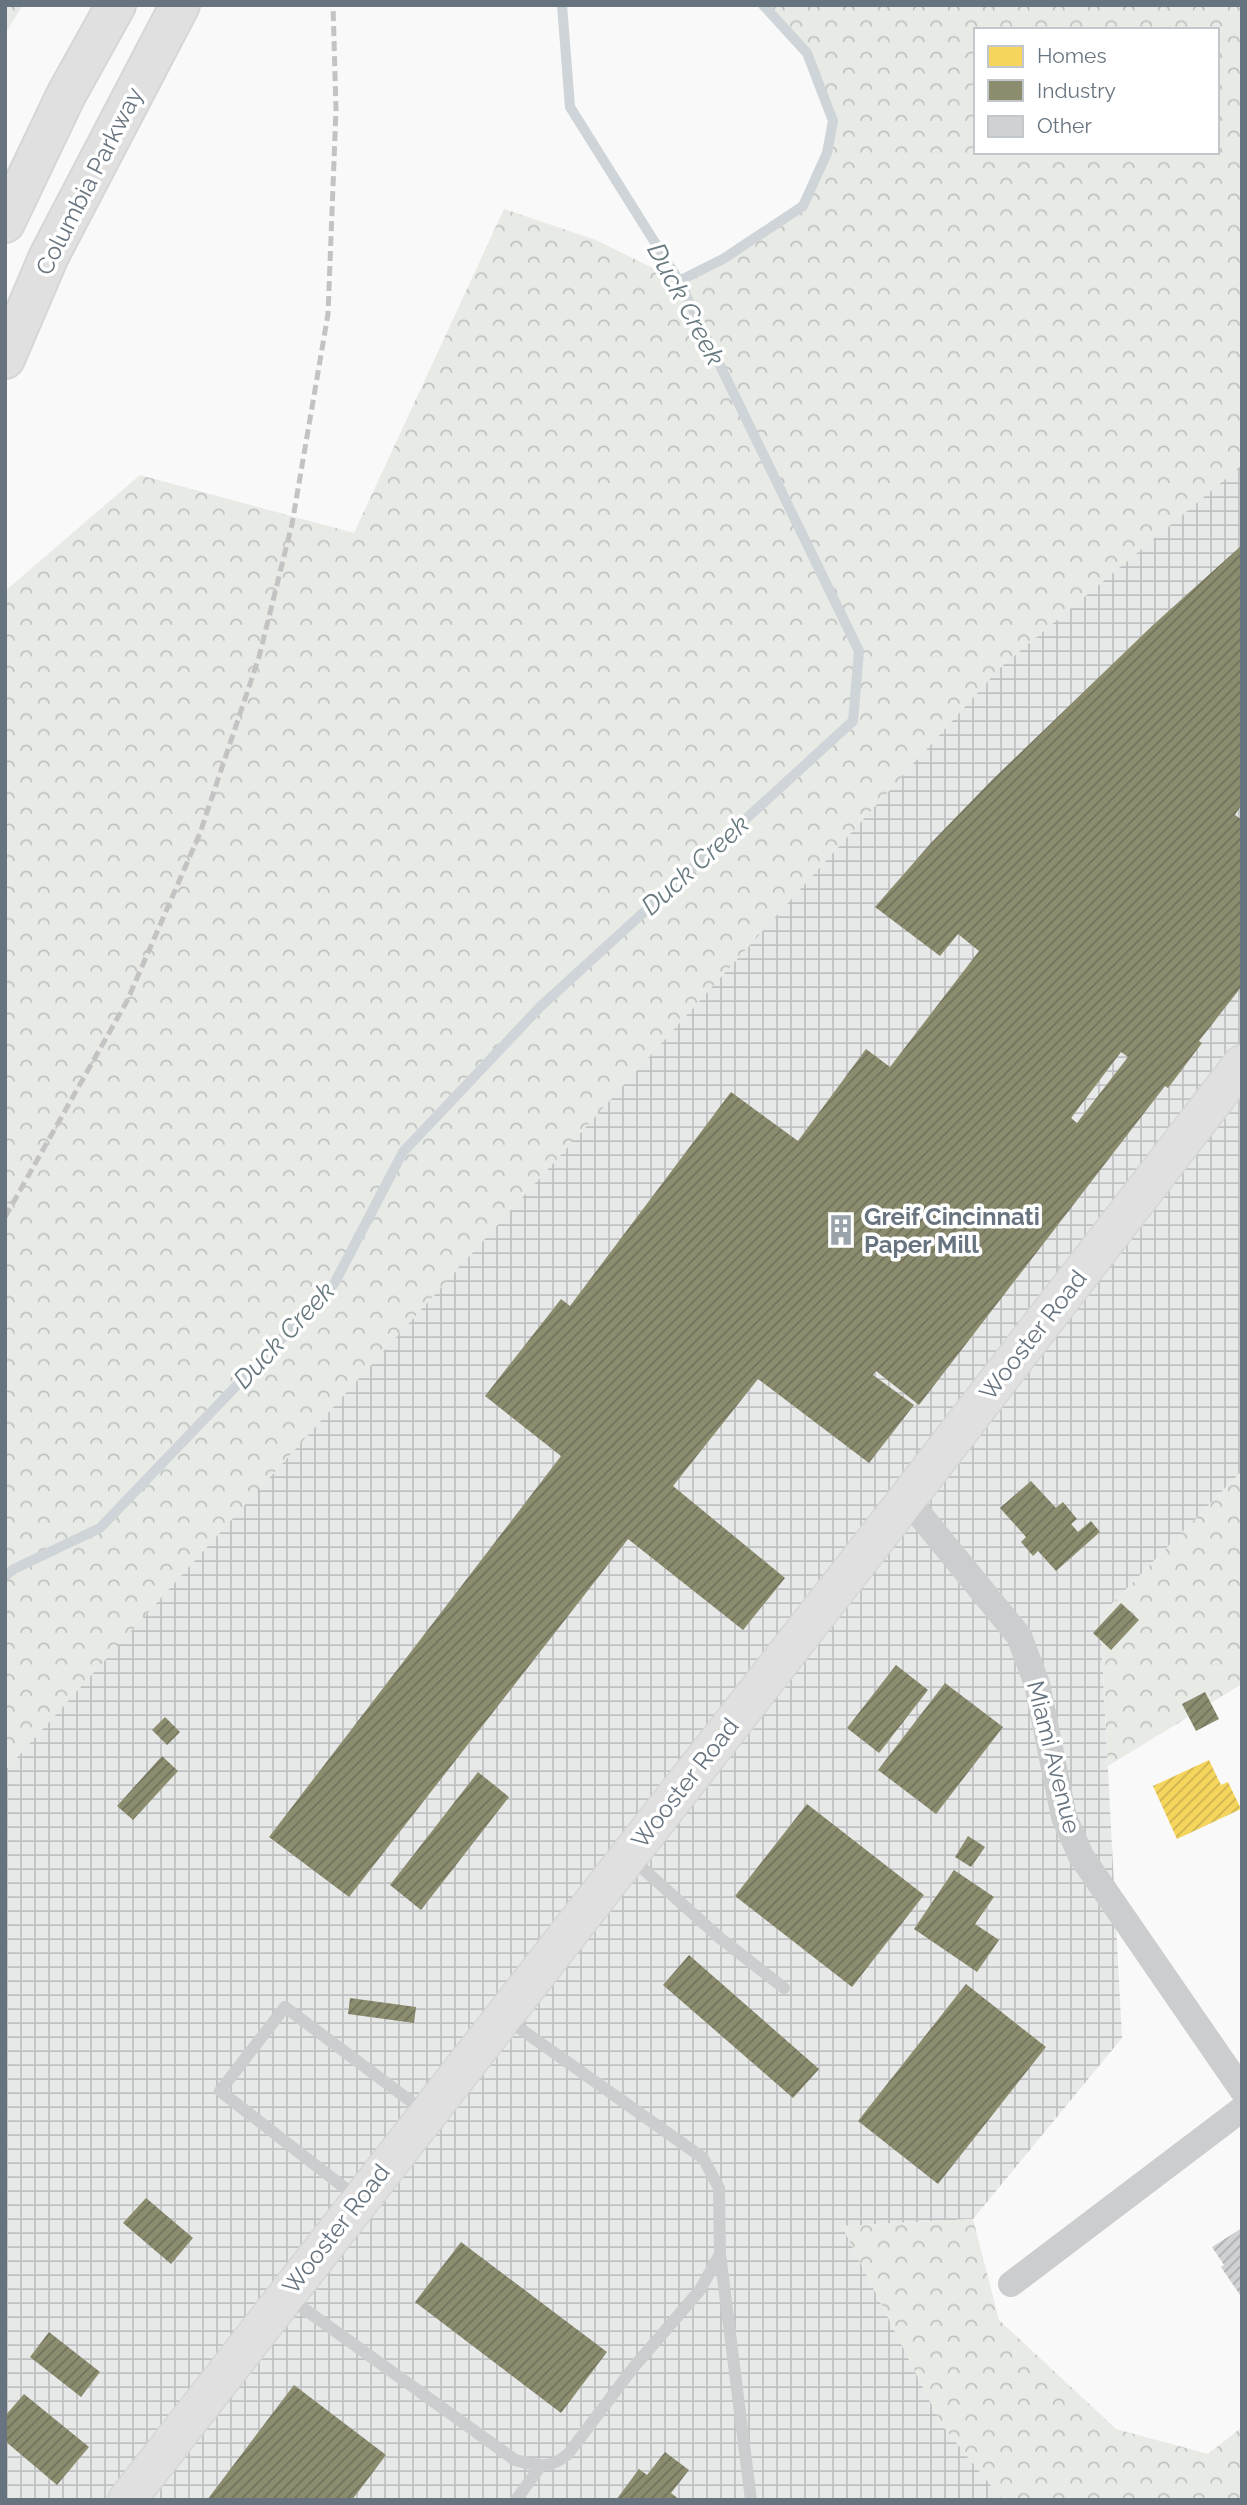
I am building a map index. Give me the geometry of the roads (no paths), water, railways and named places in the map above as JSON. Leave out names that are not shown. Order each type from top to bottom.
[{"type":"highway","points":[[5,223],[66,95],[116,5]]},
{"type":"highway","name":"Columbia Parkway","points":[[5,359],[49,256],[180,5]]},
{"type":"street","name":"Wooster Road","points":[[127,2500],[426,2112],[907,1499],[1242,1064]]},
{"type":"street","name":"Miami Avenue","points":[[907,1499],[1019,1636],[1037,1684],[1064,1817],[1081,1856],[1242,2090]]},
{"type":"street","points":[[1011,2284],[1242,2109]]},
{"type":"lane","points":[[628,1856],[720,1938],[784,1988]]},
{"type":"lane","points":[[359,2200],[220,2091],[285,2007],[426,2112]]},
{"type":"lane","points":[[502,2016],[703,2158],[719,2188],[720,2254],[751,2500]]},
{"type":"lane","points":[[285,2295],[515,2460],[540,2467],[559,2461],[568,2454],[633,2368],[700,2290],[720,2254]]},
{"type":"lane","points":[[516,2500],[540,2467]]},
{"type":"waterway","name":"Duck Creek","points":[[5,1576],[14,1569],[100,1528],[334,1284],[403,1152],[540,1007],[853,721],[859,651],[679,281],[570,107],[562,5]]},
{"type":"waterway","points":[[679,281],[723,259],[803,206],[827,153],[833,121],[807,53],[763,5]]},
{"type":"railway","points":[[5,1217],[127,1001],[200,833],[259,657],[292,524],[328,314],[336,110],[333,5]]},
{"type":"place","name":"Greif Cincinnati Paper Mill","points":[[841,1230]]}]
